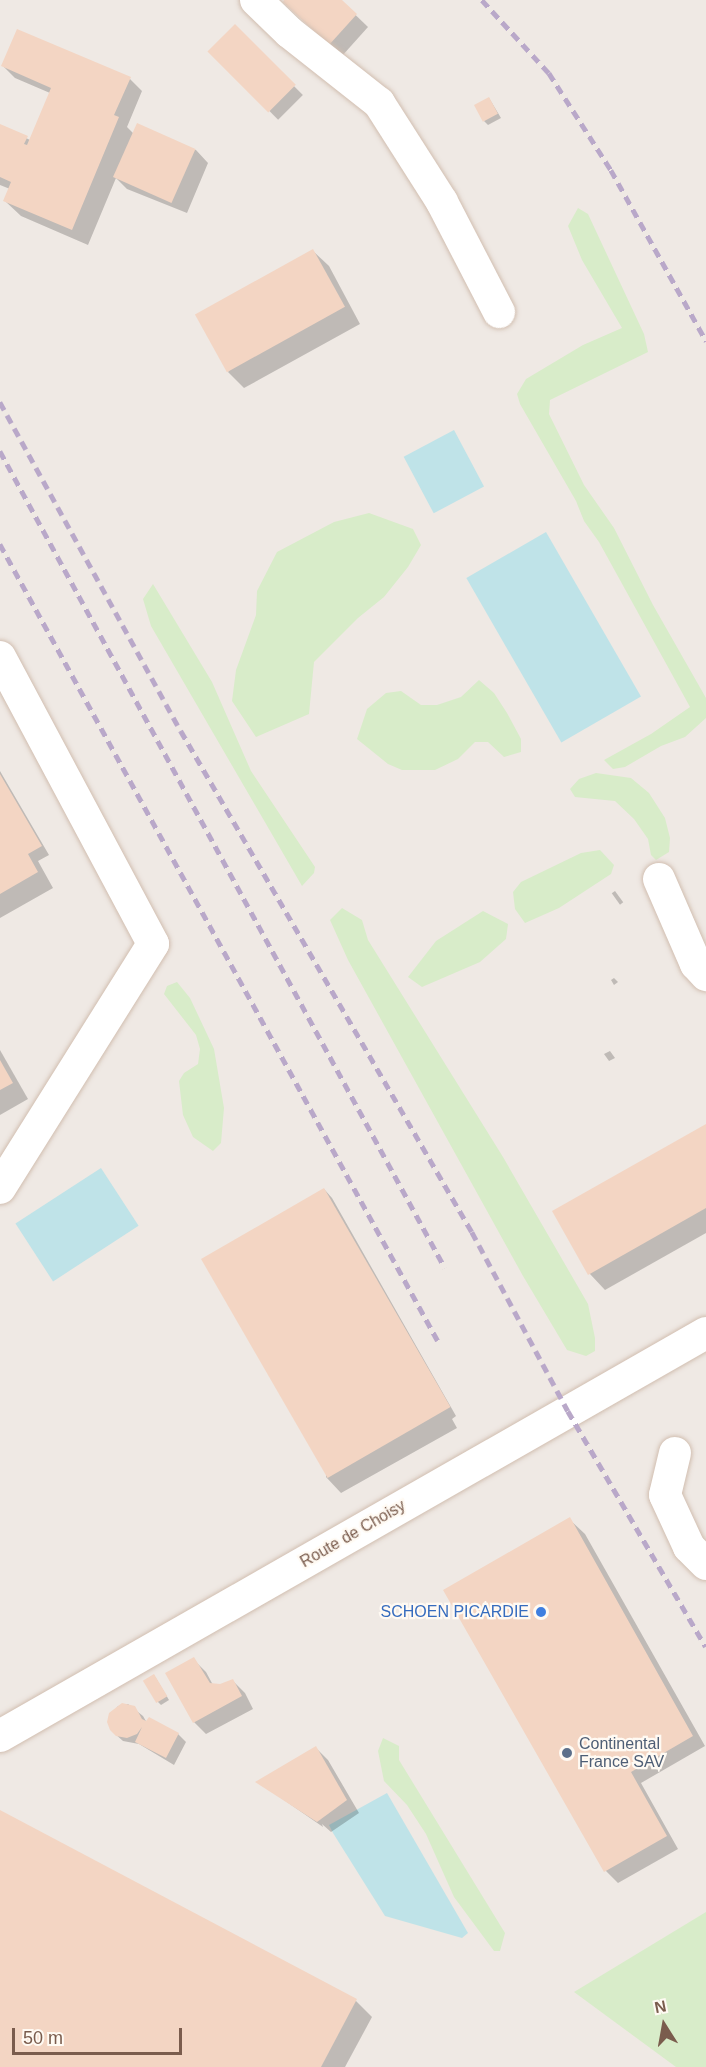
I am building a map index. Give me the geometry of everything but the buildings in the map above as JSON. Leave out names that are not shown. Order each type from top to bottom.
[{"type":"street","points":[[256,0],[289,32],[378,103],[442,202],[499,312]]},
{"type":"street","points":[[0,657],[153,944],[0,1188]]},
{"type":"street","points":[[659,879],[696,964],[706,975]]},
{"type":"street","name":"Route de Choisy","points":[[0,1736],[706,1333]]},
{"type":"street","points":[[675,1453],[665,1495],[689,1547],[706,1564]]},
{"type":"shaded area","points":[[0,0],[706,0],[706,2067],[0,2067]]},
{"type":"green space","points":[[578,208],[588,214],[644,334],[648,352],[550,400],[549,414],[584,485],[614,528],[653,605],[706,698],[706,718],[685,737],[661,746],[625,767],[613,769],[604,760],[651,734],[690,707],[599,542],[584,521],[576,501],[520,404],[517,394],[526,379],[583,345],[622,328],[582,260],[568,226]]},
{"type":"green space","points":[[369,513],[413,529],[421,545],[408,567],[384,597],[358,618],[314,662],[309,714],[256,737],[232,701],[236,670],[256,615],[257,591],[277,552],[334,522]]},
{"type":"green space","points":[[153,584],[212,682],[251,771],[315,867],[314,873],[302,886],[151,626],[143,599]]},
{"type":"green space","points":[[479,680],[494,693],[507,713],[521,739],[521,752],[504,757],[488,742],[475,742],[458,759],[435,770],[402,770],[388,764],[357,739],[367,709],[386,693],[401,691],[421,705],[437,705],[461,697]]},
{"type":"green space","points":[[596,773],[631,778],[649,793],[665,818],[670,838],[669,852],[656,860],[651,855],[648,839],[634,819],[615,801],[575,797],[570,789],[579,779]]},
{"type":"green space","points":[[600,850],[614,865],[611,874],[559,908],[525,923],[515,909],[513,892],[521,882],[581,853]]},
{"type":"green space","points":[[342,908],[362,920],[368,940],[503,1157],[588,1304],[595,1338],[595,1351],[586,1356],[567,1350],[523,1276],[348,960],[330,920]]},
{"type":"green space","points":[[483,911],[508,924],[506,939],[480,962],[422,987],[408,977],[436,941]]},
{"type":"green space","points":[[177,982],[190,998],[214,1049],[224,1108],[221,1143],[213,1151],[193,1137],[183,1115],[179,1081],[184,1073],[198,1064],[200,1049],[196,1035],[164,994],[167,986]]},
{"type":"green space","points":[[383,1738],[399,1746],[399,1760],[505,1933],[500,1951],[494,1951],[454,1897],[426,1834],[407,1805],[384,1781],[378,1751]]},
{"type":"green space","points":[[706,1912],[706,2067],[676,2067],[574,1992]]},
{"type":"water","points":[[454,430],[484,487],[434,513],[404,457]]},
{"type":"water","points":[[546,532],[641,697],[561,743],[466,578]]},
{"type":"water","points":[[101,1168],[139,1226],[53,1281],[15,1224]]},
{"type":"water","points":[[387,1793],[468,1933],[462,1938],[385,1916],[333,1833],[329,1825]]},
{"type":"railway","points":[[482,0],[549,73],[611,170],[706,341]]},
{"type":"railway","points":[[0,402],[181,731],[472,1232],[568,1411],[706,1647]]},
{"type":"railway","points":[[0,451],[445,1268]]},
{"type":"railway","points":[[0,544],[438,1341]]},
{"type":"place","name":"SCHOEN PICARDIE","points":[[541,1612]]},
{"type":"place","name":"Continental France SAV","points":[[567,1753]]}]
